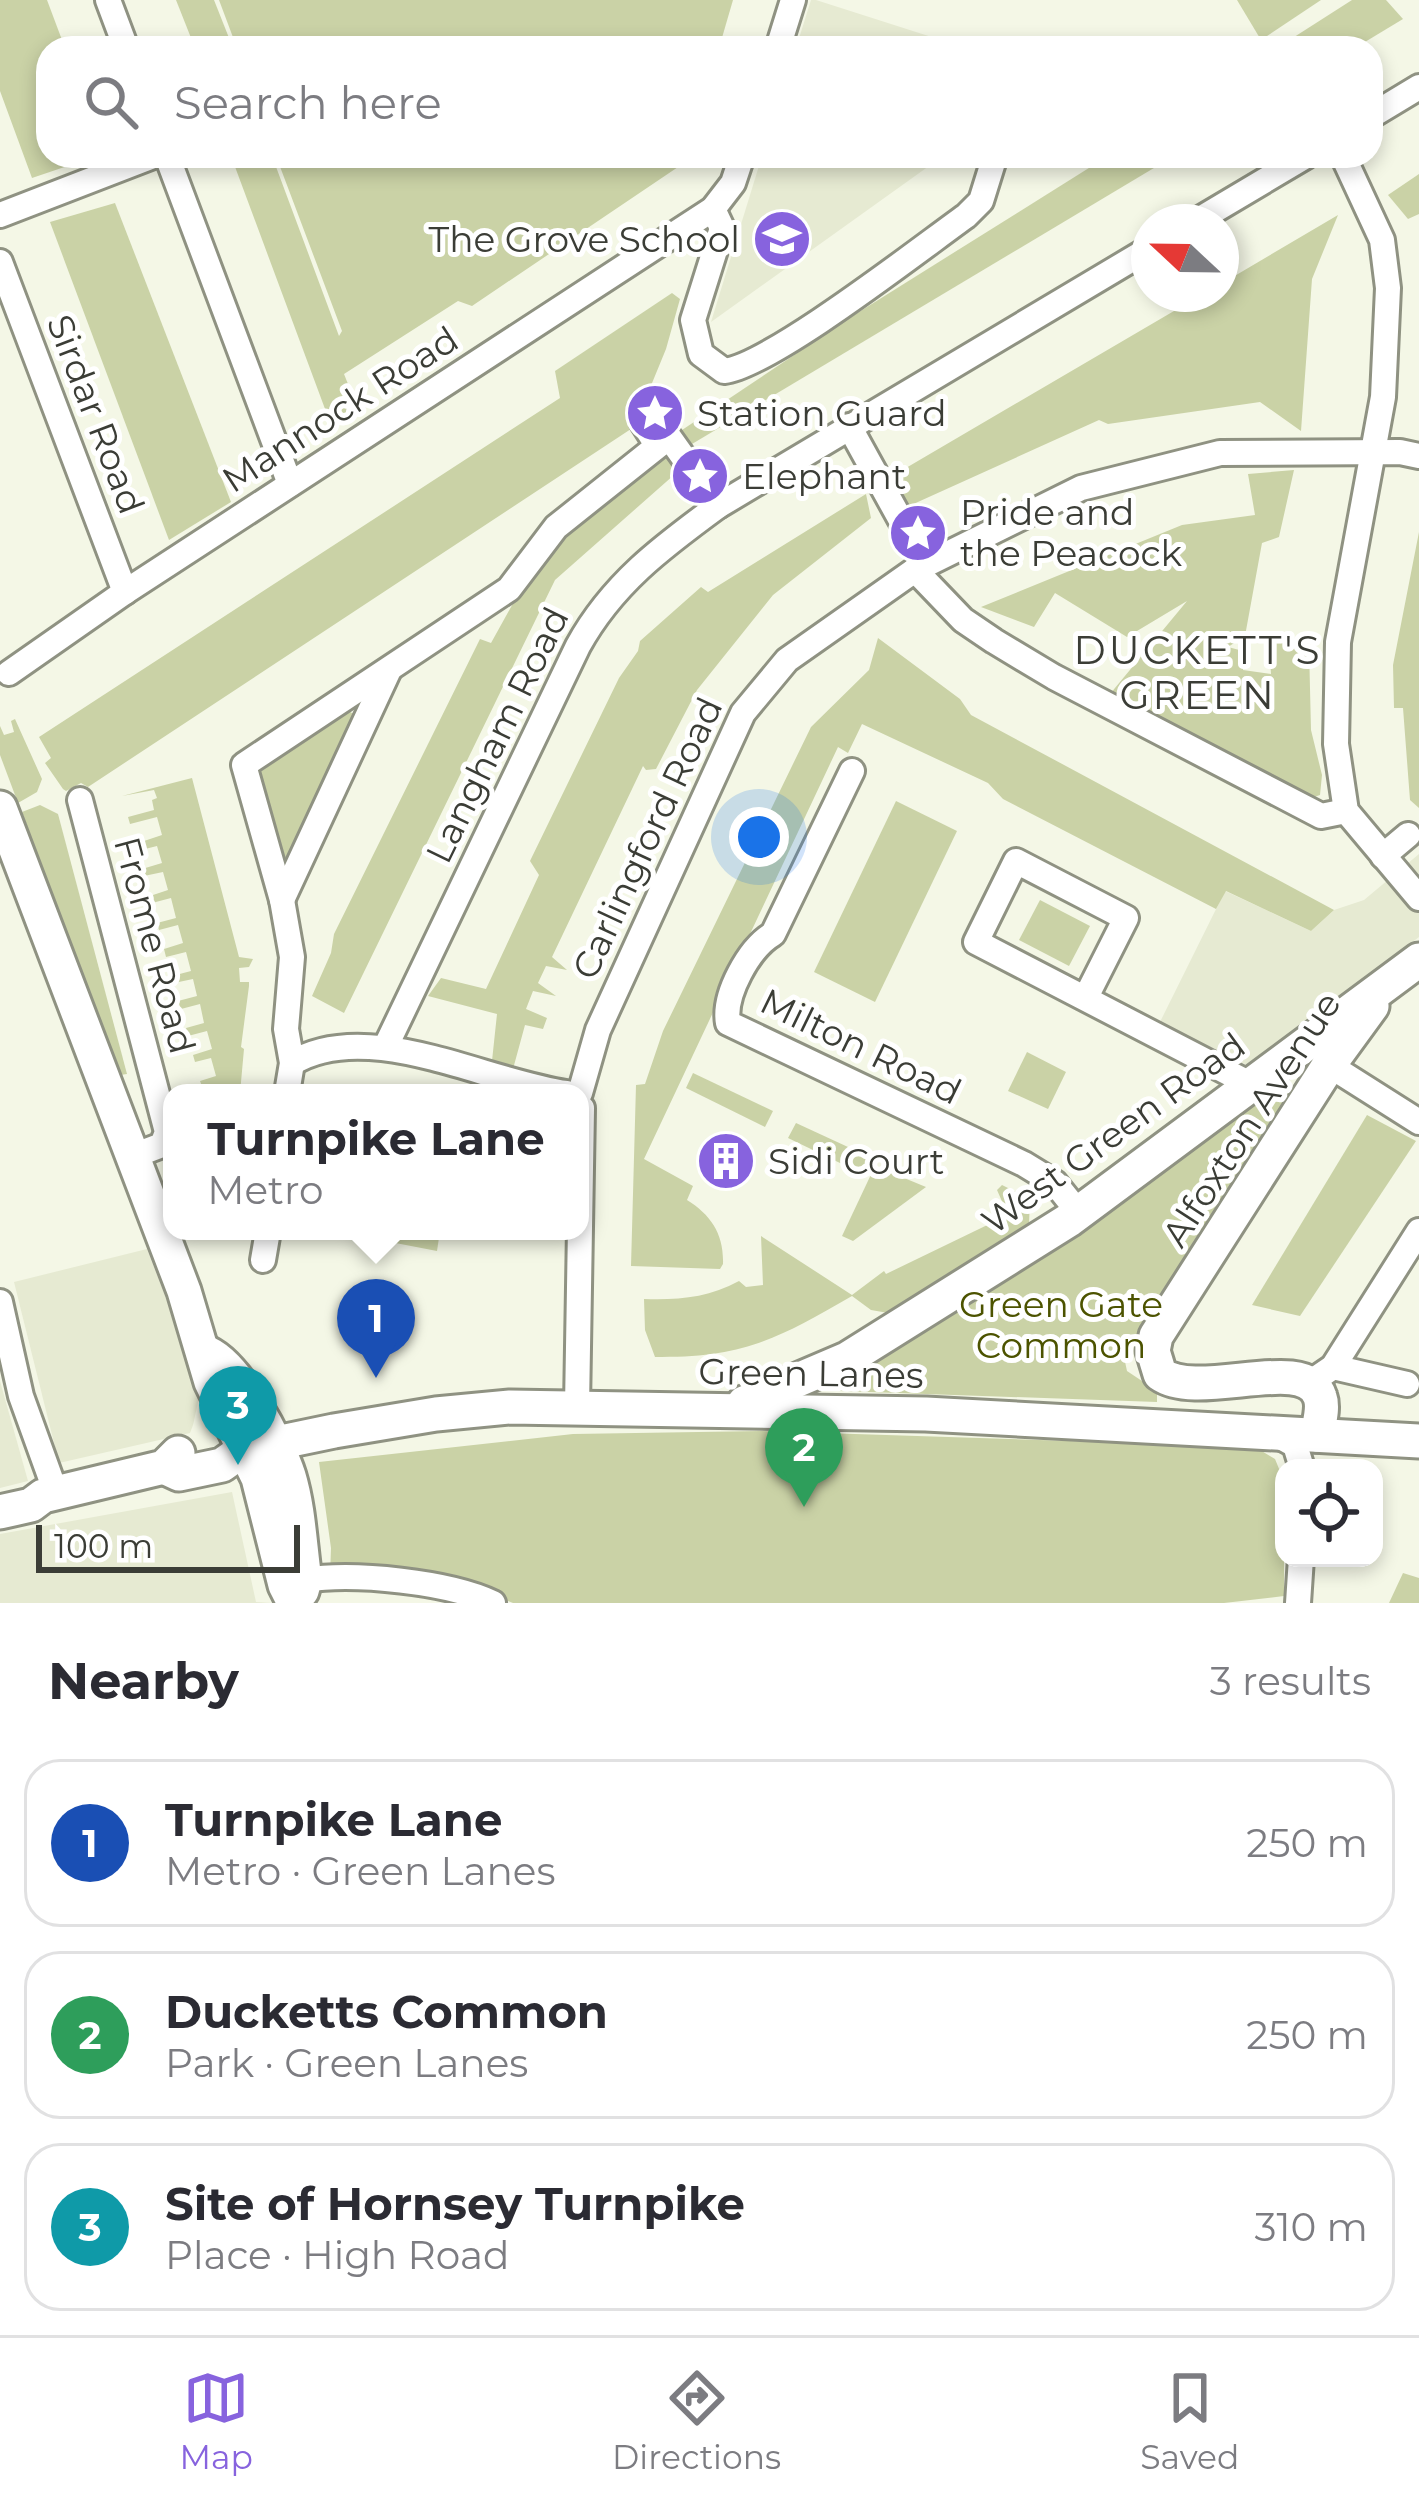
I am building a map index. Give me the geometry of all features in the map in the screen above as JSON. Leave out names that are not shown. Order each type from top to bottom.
[{"type":"main road","points":[[6,824],[163,1238]]},
{"type":"main road","name":"West Green Road","points":[[707,1409],[743,1403],[847,1360],[1079,1213],[1250,1084],[1318,1053],[1389,982],[1419,960]]},
{"type":"main road","name":"Alfoxton Avenue","points":[[1261,1379],[1182,1385],[1160,1375],[1155,1364],[1156,1336],[1318,1053]]},
{"type":"main road","points":[[164,1240],[205,1352],[211,1382],[259,1446],[264,1495],[285,1585],[298,1595]]},
{"type":"main road","points":[[826,1411],[847,1360]]},
{"type":"main road","points":[[1261,1379],[1322,1375],[1317,1435]]},
{"type":"main road","points":[[1261,1379],[1280,1401],[1276,1435]]},
{"type":"main road","name":"Green Lanes","points":[[49,1494],[164,1467],[179,1474],[222,1465],[259,1446],[456,1411],[577,1407],[826,1411],[1419,1441]]},
{"type":"main road","points":[[0,1498],[27,1492],[49,1494]]},
{"type":"main road","points":[[0,1512],[31,1505],[49,1494]]},
{"type":"street","points":[[108,0],[122,36]]},
{"type":"street","points":[[782,36],[793,0]]},
{"type":"street","points":[[1383,109],[1419,87]]},
{"type":"street","points":[[0,215],[122,168]]},
{"type":"street","points":[[172,168],[290,484]]},
{"type":"street","points":[[738,168],[713,209],[722,228],[693,320],[701,354],[724,371],[745,366],[966,216],[981,201],[991,168]]},
{"type":"street","points":[[1225,204],[1286,168]]},
{"type":"street","points":[[1349,168],[1382,240],[1388,288],[1383,397],[1338,642],[1336,744],[1346,811],[1419,898]]},
{"type":"street","name":"Mannock Road","points":[[8,673],[713,209]]},
{"type":"street","name":"Langham Road","points":[[385,1048],[594,617],[611,593],[654,552],[718,506],[1131,260]]},
{"type":"street","name":"Sirdar Road","points":[[0,262],[125,592]]},
{"type":"street","points":[[849,426],[920,567],[963,620],[1054,677],[1321,816],[1346,811]]},
{"type":"street","points":[[288,1084],[292,1063],[286,1029],[292,957],[282,900],[244,765],[508,589],[556,527],[650,434],[669,437],[718,506]]},
{"type":"street","name":"Carlingford Road","points":[[582,1084],[598,1030],[750,702],[787,660],[920,567],[1081,488],[1220,453],[1419,456]]},
{"type":"street","points":[[282,900],[389,670]]},
{"type":"street","name":"Milton Road","points":[[852,771],[772,934],[757,943],[727,1006],[728,1023],[1024,1164],[1055,1184],[1079,1213]]},
{"type":"street","name":"Frome Road","points":[[80,800],[163,1117]]},
{"type":"street","points":[[1383,856],[1408,835]]},
{"type":"street","points":[[1086,997],[1126,918],[1016,861],[976,942],[1250,1084]]},
{"type":"street","points":[[292,1063],[332,1046],[358,1044],[527,1084]]},
{"type":"street","points":[[1318,1053],[1419,1122]]},
{"type":"street","name":"Frome Road","points":[[133,1156],[163,1142]]},
{"type":"street","points":[[1407,1384],[1322,1375],[1419,1231]]},
{"type":"street","points":[[263,1260],[266,1240]]},
{"type":"street","name":"Carlingford Road","points":[[577,1407],[578,1240]]},
{"type":"street","points":[[0,1302],[49,1494]]},
{"type":"street","points":[[1276,1435],[1295,1445],[1301,1459]]},
{"type":"street","points":[[1308,1459],[1317,1435]]},
{"type":"street","points":[[1298,1603],[1300,1567]]},
{"type":"street","points":[[298,1595],[400,1582],[458,1588],[494,1603]]},
{"type":"shaded area","points":[[811,0],[816,0],[928,36],[800,36]]},
{"type":"shaded area","name":"The Grove School","points":[[758,168],[926,168],[711,322]]},
{"type":"shaded area","points":[[1419,854],[1419,937],[1251,1067],[1160,1022],[1225,891],[1311,931],[1334,910],[1364,900]]},
{"type":"shaded area","points":[[147,1249],[201,1389],[190,1433],[59,1463],[14,1282]]},
{"type":"shaded area","points":[[0,1381],[28,1481],[0,1488]]},
{"type":"shaded area","points":[[232,1492],[256,1602],[272,1603],[0,1603],[0,1534]]},
{"type":"green space","points":[[0,0],[47,0],[60,36],[36,36],[36,168],[62,168],[32,178],[0,91]]},
{"type":"green space","points":[[176,0],[214,0],[228,36],[190,36]]},
{"type":"green space","points":[[219,0],[733,0],[722,36],[232,36]]},
{"type":"green space","points":[[1237,0],[1321,0],[1267,36],[1259,36]]},
{"type":"green space","points":[[1352,0],[1386,0],[1403,19],[1375,36],[1296,36]]},
{"type":"green space","points":[[235,168],[276,168],[339,336],[342,331],[281,168],[677,168],[472,306],[458,301],[344,374],[358,409],[331,425]]},
{"type":"green space","points":[[1089,168],[1154,168],[687,447],[679,432]]},
{"type":"green space","points":[[1419,174],[1419,214],[1408,219],[1388,195]]},
{"type":"green space","points":[[115,203],[231,502],[169,540],[50,222]]},
{"type":"green space","points":[[1338,215],[1312,279],[1301,431],[1260,402],[1108,424],[1099,420],[909,506],[894,475],[1172,312],[1239,312],[1239,273]]},
{"type":"green space","points":[[672,293],[680,299],[666,349],[634,427],[88,787],[81,783],[63,789],[45,763],[51,758],[39,737],[560,398],[555,371]]},
{"type":"green space","points":[[662,453],[683,467],[555,580],[344,1013],[312,996],[334,934],[480,639],[491,643],[516,598],[561,537]]},
{"type":"green space","points":[[1294,470],[1279,537],[1262,543],[1245,636],[1228,647],[1243,651],[1243,670],[1271,674],[1269,644],[1295,640],[1309,647],[1311,730],[1322,775],[1320,795],[1311,798],[1110,694],[1187,601],[1127,637],[1055,593],[1034,627],[981,607],[1182,525],[1255,515],[1248,474]]},
{"type":"green space","points":[[866,494],[871,518],[773,595],[697,690],[656,769],[643,766],[552,957],[567,970],[546,966],[538,983],[556,996],[533,991],[526,1009],[547,1018],[543,1029],[525,1025],[513,1069],[532,1073],[532,1078],[500,1070],[492,1061],[497,1014],[428,996],[441,978],[486,989],[539,875],[530,861],[640,641],[701,587],[708,592]]},
{"type":"green space","points":[[1419,532],[1419,808],[1410,800],[1403,708],[1394,708],[1393,665]]},
{"type":"green space","points":[[878,638],[960,699],[971,715],[1334,910],[1311,931],[1226,891],[1216,909],[1003,799],[988,783],[862,724],[848,753],[838,747],[644,1159],[693,1186],[687,1200],[714,1226],[723,1264],[720,1269],[631,1266],[636,1085],[645,1084],[663,1031],[811,727],[869,670]]},
{"type":"green space","points":[[345,709],[357,716],[289,861],[281,864],[256,770]]},
{"type":"green space","points":[[15,719],[42,779],[37,792],[18,803],[0,755],[0,726],[4,735],[14,732],[11,721]]},
{"type":"green space","points":[[192,778],[239,957],[253,959],[249,967],[239,968],[240,982],[249,982],[241,1084],[201,1084],[216,1076],[211,1058],[195,1062],[193,1055],[212,1049],[207,1031],[188,1036],[186,1028],[204,1023],[200,1004],[181,1009],[178,1001],[197,996],[193,979],[174,983],[172,976],[191,971],[186,952],[166,957],[164,949],[183,943],[178,925],[159,930],[157,923],[176,918],[171,898],[152,903],[150,896],[168,890],[163,872],[144,876],[142,869],[162,863],[157,846],[137,851],[135,844],[162,835],[157,817],[130,824],[128,817],[154,810],[152,800],[157,798],[154,790],[122,796]]},
{"type":"green space","points":[[896,801],[957,831],[875,1002],[814,972]]},
{"type":"green space","points":[[40,805],[58,814],[127,1074],[120,1075],[112,1057],[22,812]]},
{"type":"green space","points":[[1040,900],[1090,926],[1069,966],[1019,940]]},
{"type":"green space","points":[[1027,1052],[1066,1072],[1048,1109],[1008,1091]]},
{"type":"green space","points":[[693,1073],[773,1111],[765,1127],[686,1088]]},
{"type":"green space","name":"Green Gate Common","points":[[1272,1082],[1293,1093],[1124,1357],[1127,1371],[1157,1391],[1157,1402],[840,1391],[846,1373],[1091,1226]]},
{"type":"green space","points":[[1367,1115],[1416,1141],[1300,1316],[1252,1305]]},
{"type":"green space","points":[[796,1123],[874,1159],[867,1176],[788,1138]]},
{"type":"green space","points":[[875,1166],[926,1187],[853,1241],[842,1236]]},
{"type":"green space","points":[[1002,1185],[1030,1199],[1029,1224],[894,1314],[871,1310],[852,1296],[759,1343],[713,1354],[655,1357],[645,1330],[644,1299],[693,1297],[739,1281],[746,1287],[763,1285],[761,1236],[852,1295],[884,1271],[1008,1215],[997,1190]]},
{"type":"green space","points":[[380,1240],[439,1240],[437,1251]]},
{"type":"green space","points":[[761,1431],[1255,1447],[1275,1459],[1275,1567],[1284,1567],[1284,1596],[1224,1603],[513,1603],[460,1582],[330,1576],[331,1548],[319,1462],[573,1434]]},
{"type":"green space","points":[[1403,1573],[1419,1578],[1419,1603],[1389,1603]]},
{"type":"place","name":"The Grove School","points":[[782,239]]},
{"type":"place","name":"Station Guard","points":[[655,413]]},
{"type":"place","name":"Elephant","points":[[700,476]]},
{"type":"place","name":"Pride and the Peacock","points":[[918,533]]},
{"type":"place","name":"Sidi Court","points":[[726,1161]]},
{"type":"place","name":"Turnpike Lane","points":[[376,1378]]},
{"type":"place","name":"Site of Hornsey Turnpike","points":[[238,1465]]},
{"type":"place","name":"Ducketts Common","points":[[804,1507]]},
{"type":"district","name":"DUCKETT'S GREEN","points":[[1198,672]]}]
